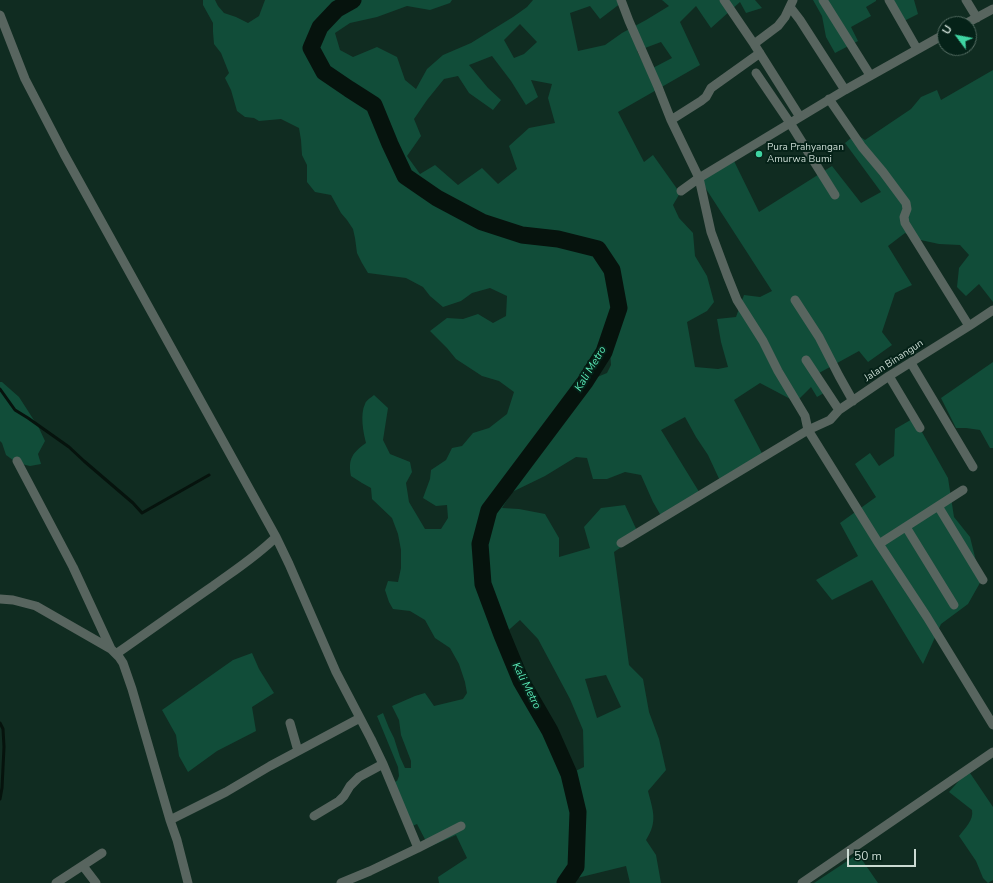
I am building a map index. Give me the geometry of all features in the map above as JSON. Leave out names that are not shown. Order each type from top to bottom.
[{"type":"street","points":[[621,0],[671,120],[700,178],[711,232],[737,300],[763,341],[778,371],[805,416],[808,430],[879,544],[927,617],[993,725]]},
{"type":"street","points":[[724,0],[760,53],[800,117]]},
{"type":"street","points":[[823,0],[870,76]]},
{"type":"street","points":[[889,0],[917,49]]},
{"type":"street","points":[[966,0],[976,16]]},
{"type":"street","points":[[754,44],[778,26],[785,17],[790,2]]},
{"type":"street","points":[[790,2],[845,90]]},
{"type":"street","points":[[977,18],[993,9]]},
{"type":"street","points":[[2,19],[25,79],[68,161],[276,537],[336,672],[383,764],[418,848]]},
{"type":"street","points":[[681,192],[700,178],[790,123],[937,38]]},
{"type":"street","points":[[671,120],[701,101],[706,97],[710,88],[760,53]]},
{"type":"street","points":[[756,73],[790,123],[835,195]]},
{"type":"street","points":[[830,99],[862,147],[906,203],[907,210],[904,217],[905,223],[969,326]]},
{"type":"street","points":[[796,300],[819,337],[853,401]]},
{"type":"street","name":"Jalan Binangun","points":[[621,543],[808,430],[830,420],[839,410],[889,376],[993,310]]},
{"type":"street","points":[[806,360],[839,410]]},
{"type":"street","points":[[911,363],[973,467]]},
{"type":"street","points":[[889,376],[920,428]]},
{"type":"street","points":[[17,461],[73,567],[114,652],[123,663],[177,840],[186,882]]},
{"type":"street","points":[[879,544],[963,490]]},
{"type":"street","points":[[938,506],[984,580]]},
{"type":"street","points":[[906,527],[954,605]]},
{"type":"street","points":[[114,652],[242,566],[266,548],[276,537]]},
{"type":"street","points":[[0,600],[13,600],[36,606],[114,652]]},
{"type":"street","points":[[170,820],[226,792],[298,750],[360,718]]},
{"type":"street","points":[[290,723],[298,750]]},
{"type":"street","points":[[802,883],[993,752]]},
{"type":"street","points":[[314,816],[339,801],[359,777],[383,764]]},
{"type":"street","points":[[341,883],[370,871],[461,826]]},
{"type":"street","points":[[56,883],[102,853]]},
{"type":"street","points":[[83,866],[96,883]]},
{"type":"green space","points":[[203,0],[215,0],[224,13],[248,23],[259,16],[265,0],[452,0],[450,3],[430,10],[407,6],[377,17],[350,23],[335,33],[340,50],[353,57],[377,47],[397,57],[405,80],[416,89],[427,69],[443,55],[471,43],[513,17],[527,7],[533,0],[625,0],[600,19],[590,6],[570,13],[578,51],[605,45],[622,33],[669,6],[662,0],[755,0],[762,8],[746,13],[740,2],[711,28],[696,6],[680,22],[700,65],[618,112],[644,162],[653,155],[680,193],[673,205],[679,218],[693,233],[695,256],[707,276],[714,302],[707,311],[687,322],[695,367],[718,369],[728,367],[721,342],[717,319],[736,317],[744,295],[760,297],[772,291],[699,178],[734,161],[759,212],[832,166],[861,203],[881,192],[845,143],[856,134],[865,140],[911,109],[921,97],[937,90],[941,100],[993,70],[993,302],[979,284],[966,296],[957,287],[959,268],[969,255],[960,245],[939,244],[916,239],[905,233],[888,246],[912,285],[895,293],[882,332],[892,345],[868,362],[859,351],[819,373],[829,390],[817,397],[811,387],[796,402],[760,383],[734,400],[765,459],[722,485],[708,455],[685,417],[661,430],[701,495],[664,521],[653,502],[641,475],[625,472],[607,479],[593,479],[587,458],[576,457],[545,476],[512,492],[502,508],[519,509],[545,514],[559,538],[559,557],[590,548],[584,527],[601,508],[625,505],[639,535],[614,552],[629,665],[643,679],[649,712],[659,739],[666,770],[648,791],[653,810],[653,821],[650,833],[646,840],[656,855],[661,883],[630,883],[626,866],[573,879],[572,883],[439,883],[438,877],[467,858],[456,835],[429,847],[417,824],[410,827],[388,784],[397,781],[399,776],[398,767],[377,716],[383,713],[405,768],[411,768],[411,761],[401,735],[399,720],[392,706],[425,693],[434,706],[463,699],[467,693],[465,682],[459,664],[450,648],[435,638],[425,620],[410,611],[393,609],[389,602],[385,590],[388,581],[398,582],[401,568],[401,550],[398,534],[392,518],[372,499],[371,488],[351,476],[350,465],[354,453],[366,443],[362,418],[363,408],[368,400],[374,395],[388,408],[383,440],[390,454],[410,462],[412,472],[406,483],[409,502],[425,529],[441,529],[448,518],[447,505],[436,506],[423,498],[430,479],[431,470],[446,460],[452,448],[462,446],[473,433],[489,428],[507,414],[514,392],[499,381],[482,376],[456,359],[430,331],[447,318],[463,319],[478,314],[493,323],[506,316],[507,296],[490,288],[472,293],[461,301],[443,307],[430,296],[423,287],[406,278],[368,273],[357,253],[353,229],[341,213],[331,195],[315,192],[307,182],[307,165],[302,155],[299,128],[281,119],[259,121],[254,118],[245,117],[237,111],[231,90],[225,78],[229,73],[221,53],[214,44],[213,23],[203,5]],"holes":[[[520,24],[537,42],[524,54],[514,58],[504,40]],[[661,42],[672,58],[647,71],[637,51]],[[492,56],[511,81],[526,105],[538,97],[531,80],[552,84],[548,98],[555,123],[529,128],[509,146],[517,169],[498,184],[482,168],[458,185],[435,165],[420,174],[407,156],[421,136],[414,119],[427,100],[444,79],[458,76],[469,93],[493,110],[501,100],[488,88],[469,65]],[[609,337],[611,365],[607,373],[585,382],[604,352]],[[520,620],[538,639],[570,699],[583,730],[584,767],[569,774],[550,731],[521,681],[502,636]],[[606,675],[621,707],[597,718],[585,679]]]},
{"type":"green space","points":[[813,0],[876,1],[866,7],[871,16],[851,27],[858,41],[835,53],[826,37],[822,16]]},
{"type":"green space","points":[[892,0],[914,0],[918,14],[902,22]]},
{"type":"green space","points":[[993,362],[993,448],[990,448],[980,430],[956,428],[941,398]]},
{"type":"green space","points":[[0,382],[2,382],[19,397],[39,428],[45,441],[38,454],[41,464],[30,466],[17,463],[6,455],[0,441]]},
{"type":"green space","points":[[914,418],[948,478],[954,517],[970,537],[981,581],[968,604],[941,624],[923,664],[872,580],[832,600],[816,580],[858,556],[840,523],[876,497],[855,464],[870,453],[879,466],[894,456],[895,429]]},
{"type":"green space","points":[[252,653],[259,669],[274,693],[252,707],[256,731],[217,751],[188,772],[179,756],[176,735],[162,710],[233,660]]},
{"type":"green space","points":[[970,773],[993,807],[993,880],[988,883],[983,878],[976,861],[959,836],[972,817],[972,810],[949,792],[964,775]]},
{"type":"green space","points":[[858,854],[878,883],[814,883]]},
{"type":"waterway","name":"Kali Metro","points":[[353,0],[337,9],[320,27],[311,48],[324,72],[374,105],[405,176],[437,198],[482,222],[522,235],[558,239],[598,249],[612,270],[619,308],[604,352],[585,382],[489,510],[480,544],[483,584],[502,635],[521,681],[550,731],[569,774],[578,812],[576,867],[565,883]]},
{"type":"waterway","points":[[0,389],[15,410],[69,447],[133,503],[142,513],[209,475]]},
{"type":"waterway","points":[[0,723],[3,729],[4,747],[0,799]]},
{"type":"place","name":"Pura Prahyangan Amurwa Bumi","points":[[759,154]]}]
